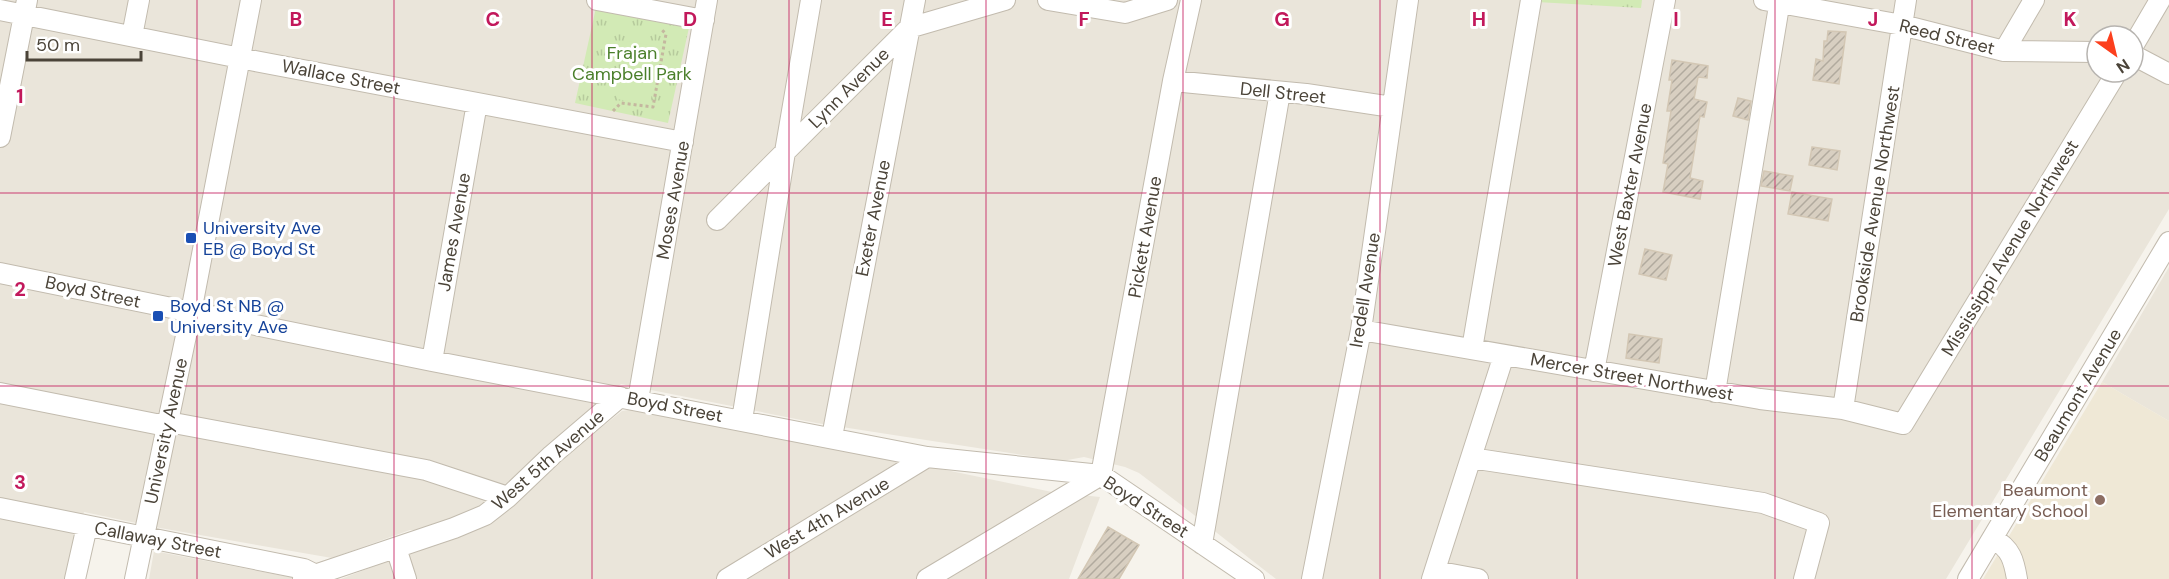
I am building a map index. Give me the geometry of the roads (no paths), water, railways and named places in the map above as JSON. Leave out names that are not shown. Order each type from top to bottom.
[{"type":"street","points":[[132,36],[139,0]]},
{"type":"street","name":"University Avenue","points":[[135,579],[191,312],[251,0]]},
{"type":"street","points":[[597,0],[704,20]]},
{"type":"street","name":"Moses Avenue","points":[[629,398],[683,142],[707,0]]},
{"type":"street","points":[[742,420],[811,0]]},
{"type":"street","name":"Exeter Avenue","points":[[832,437],[915,0]]},
{"type":"street","name":"Lynn Avenue","points":[[717,219],[909,28],[1005,0]]},
{"type":"street","points":[[1048,0],[1080,3],[1125,13],[1167,0]]},
{"type":"street","name":"Pickett Avenue","points":[[1101,476],[1173,81],[1191,0]]},
{"type":"street","name":"Iredell Avenue","points":[[1312,579],[1360,330],[1408,0]]},
{"type":"street","points":[[1472,349],[1531,0]]},
{"type":"street","name":"West Baxter Avenue","points":[[1594,370],[1665,0]]},
{"type":"street","name":"Brookside Avenue Northwest","points":[[1843,409],[1906,0]]},
{"type":"street","points":[[2004,51],[2034,0]]},
{"type":"street","points":[[2145,26],[2160,0]]},
{"type":"street","points":[[1715,392],[1774,1]]},
{"type":"street","name":"Reed Street","points":[[1774,1],[1902,25],[2004,51],[2085,52]]},
{"type":"street","points":[[0,137],[25,7]]},
{"type":"street","name":"Wallace Street","points":[[0,10],[25,7],[132,36],[683,142]]},
{"type":"street","points":[[2145,61],[2169,74]]},
{"type":"street","name":"Dell Street","points":[[1173,81],[1392,107]]},
{"type":"street","name":"Mississippi Avenue Northwest","points":[[1903,424],[2110,84]]},
{"type":"street","points":[[1202,544],[1280,92]]},
{"type":"street","name":"James Avenue","points":[[432,361],[477,103]]},
{"type":"street","name":"Beaumont Avenue","points":[[1968,579],[2169,242]]},
{"type":"street","name":"Boyd Street","points":[[0,273],[432,361],[927,456],[1101,476],[1254,579]]},
{"type":"street","name":"Mercer Street Northwest","points":[[1360,330],[1715,392],[1843,409],[1903,424]]},
{"type":"street","points":[[1478,579],[1434,575],[1504,355]]},
{"type":"street","points":[[0,393],[156,424],[179,424],[426,470],[508,497]]},
{"type":"street","name":"West 5th Avenue","points":[[309,577],[454,528],[485,514],[508,497],[552,455],[629,398]]},
{"type":"street","name":"West 4th Avenue","points":[[727,579],[927,456]]},
{"type":"street","points":[[1472,458],[1763,503],[1819,523],[1804,579]]},
{"type":"street","points":[[936,576],[1101,476]]},
{"type":"street","name":"Callaway Street","points":[[0,508],[304,569],[309,577]]},
{"type":"street","points":[[75,579],[87,525]]},
{"type":"street","points":[[1993,539],[2004,545],[2010,552],[2017,579]]},
{"type":"street","points":[[396,548],[406,579]]},
{"type":"place","name":"University Ave EB @ Boyd St","points":[[191,238]]},
{"type":"place","name":"Boyd St NB @ University Ave","points":[[158,316]]},
{"type":"place","name":"Beaumont Elementary School","points":[[2100,500]]},
{"type":"park label","name":"Frajan Campbell Park","points":[[632,63]]}]
